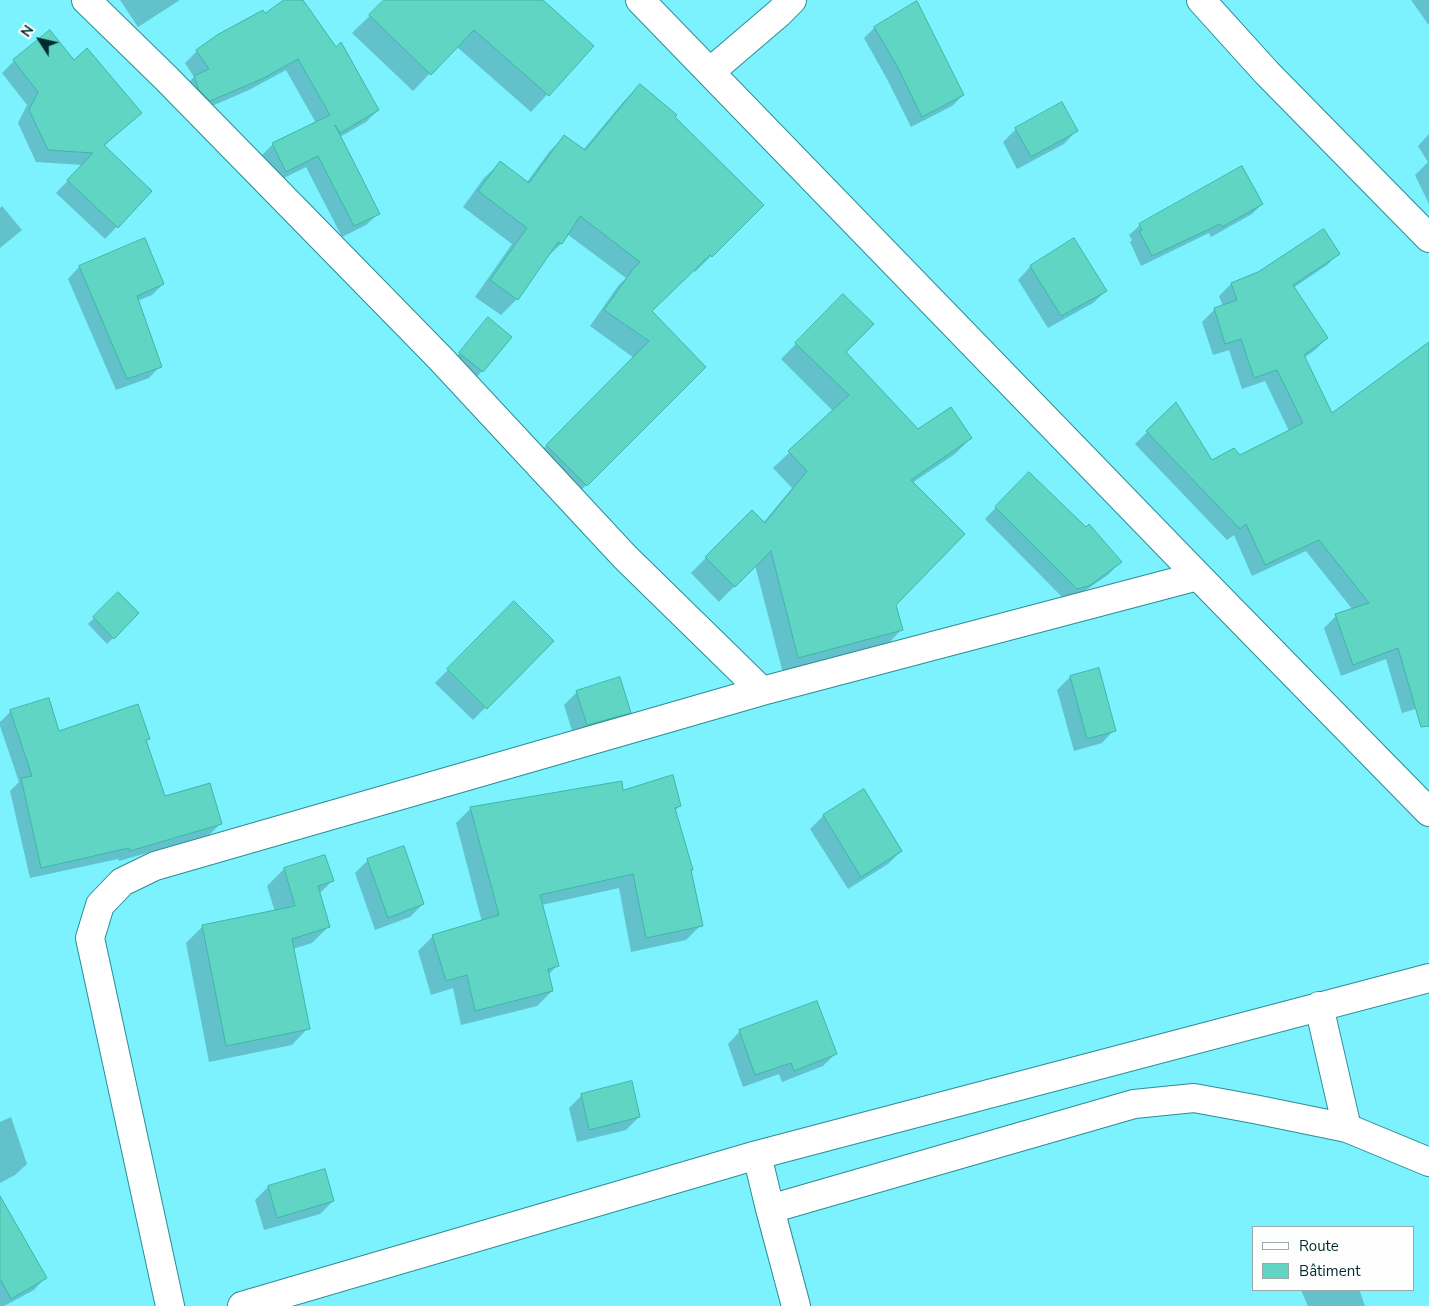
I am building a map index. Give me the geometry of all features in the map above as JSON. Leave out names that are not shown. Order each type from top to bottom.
[{"type":"street","points":[[86,0],[166,78],[440,358],[626,557],[762,691]]},
{"type":"street","points":[[640,0],[1429,812]]},
{"type":"street","points":[[710,72],[792,0]]},
{"type":"street","points":[[1201,0],[1267,73],[1429,238]]},
{"type":"street","points":[[170,1306],[90,938],[100,905],[122,882],[155,866],[762,691],[1198,576]]},
{"type":"street","points":[[242,1306],[757,1155],[1429,978]]},
{"type":"street","points":[[1319,1006],[1347,1128]]},
{"type":"street","points":[[770,1209],[1134,1104],[1194,1098],[1347,1128],[1429,1162]]},
{"type":"street","points":[[757,1155],[796,1306]]},
{"type":"building","points":[[284,0],[303,0],[336,47],[341,42],[379,110],[340,133],[335,125],[380,214],[354,226],[318,156],[286,172],[272,143],[330,115],[298,59],[262,79],[210,101],[199,90],[194,76],[209,69],[196,50],[217,35],[263,10],[265,13]]},
{"type":"building","points":[[384,0],[543,0],[594,46],[549,96],[474,30],[431,75],[369,15]]},
{"type":"building","points":[[917,1],[964,95],[922,117],[898,68],[874,27]]},
{"type":"building","points":[[50,30],[74,60],[87,48],[142,113],[104,145],[152,191],[118,228],[67,180],[93,153],[48,150],[29,110],[38,92],[13,60]]},
{"type":"building","points":[[640,84],[677,115],[675,117],[764,205],[712,257],[710,255],[652,311],[706,367],[587,486],[546,445],[649,341],[604,310],[640,262],[580,216],[562,244],[558,242],[518,300],[490,280],[527,228],[478,191],[500,161],[529,183],[564,135],[585,150]]},
{"type":"building","points":[[1062,102],[1078,131],[1031,157],[1015,128]]},
{"type":"building","points":[[1242,166],[1263,204],[1222,227],[1220,224],[1152,256],[1139,231],[1142,230],[1139,224]]},
{"type":"building","points":[[1324,229],[1340,254],[1293,285],[1328,338],[1304,355],[1332,413],[1429,342],[1429,726],[1421,727],[1398,648],[1353,665],[1335,614],[1369,603],[1319,540],[1265,565],[1246,524],[1240,529],[1146,431],[1176,402],[1212,460],[1234,448],[1240,455],[1303,423],[1277,370],[1254,378],[1241,339],[1225,344],[1214,308],[1237,300],[1231,283],[1258,272]]},
{"type":"building","points":[[145,238],[164,284],[137,296],[162,367],[127,379],[79,266]]},
{"type":"building","points":[[1074,238],[1107,291],[1061,316],[1030,266]]},
{"type":"building","points":[[843,294],[874,324],[846,352],[918,429],[951,407],[972,438],[911,480],[965,534],[896,605],[903,630],[798,658],[771,551],[735,587],[705,557],[752,510],[765,523],[807,471],[788,451],[849,395],[795,343]]},
{"type":"building","points":[[488,317],[512,337],[483,372],[459,353]]},
{"type":"building","points":[[1029,472],[1086,527],[1089,524],[1122,562],[1089,586],[1077,589],[995,507]]},
{"type":"building","points":[[118,592],[139,613],[114,639],[93,617]]},
{"type":"building","points":[[514,601],[554,641],[487,709],[447,669]]},
{"type":"building","points":[[1099,668],[1116,731],[1087,739],[1070,676]]},
{"type":"building","points":[[620,677],[631,713],[587,725],[576,691]]},
{"type":"building","points":[[49,698],[59,731],[138,704],[150,739],[146,740],[165,796],[210,783],[222,824],[130,851],[129,848],[41,868],[21,778],[32,776],[10,710]]},
{"type":"building","points":[[673,775],[681,806],[675,808],[693,870],[691,870],[703,926],[646,938],[633,874],[540,895],[559,966],[548,969],[553,991],[475,1011],[467,975],[446,981],[432,935],[499,915],[470,807],[622,781],[623,790]]},
{"type":"building","points":[[864,789],[902,851],[861,877],[823,815]]},
{"type":"building","points":[[404,846],[424,904],[388,918],[367,859]]},
{"type":"building","points":[[325,855],[334,881],[318,886],[330,927],[292,939],[310,1029],[226,1046],[202,925],[295,906],[284,868]]},
{"type":"building","points":[[817,1001],[837,1054],[794,1071],[791,1063],[755,1075],[739,1030]]},
{"type":"building","points":[[632,1081],[640,1117],[589,1130],[581,1094]]},
{"type":"building","points":[[325,1169],[334,1201],[277,1218],[268,1186]]},
{"type":"building","points":[[0,1196],[47,1278],[11,1299],[0,1279]]}]
